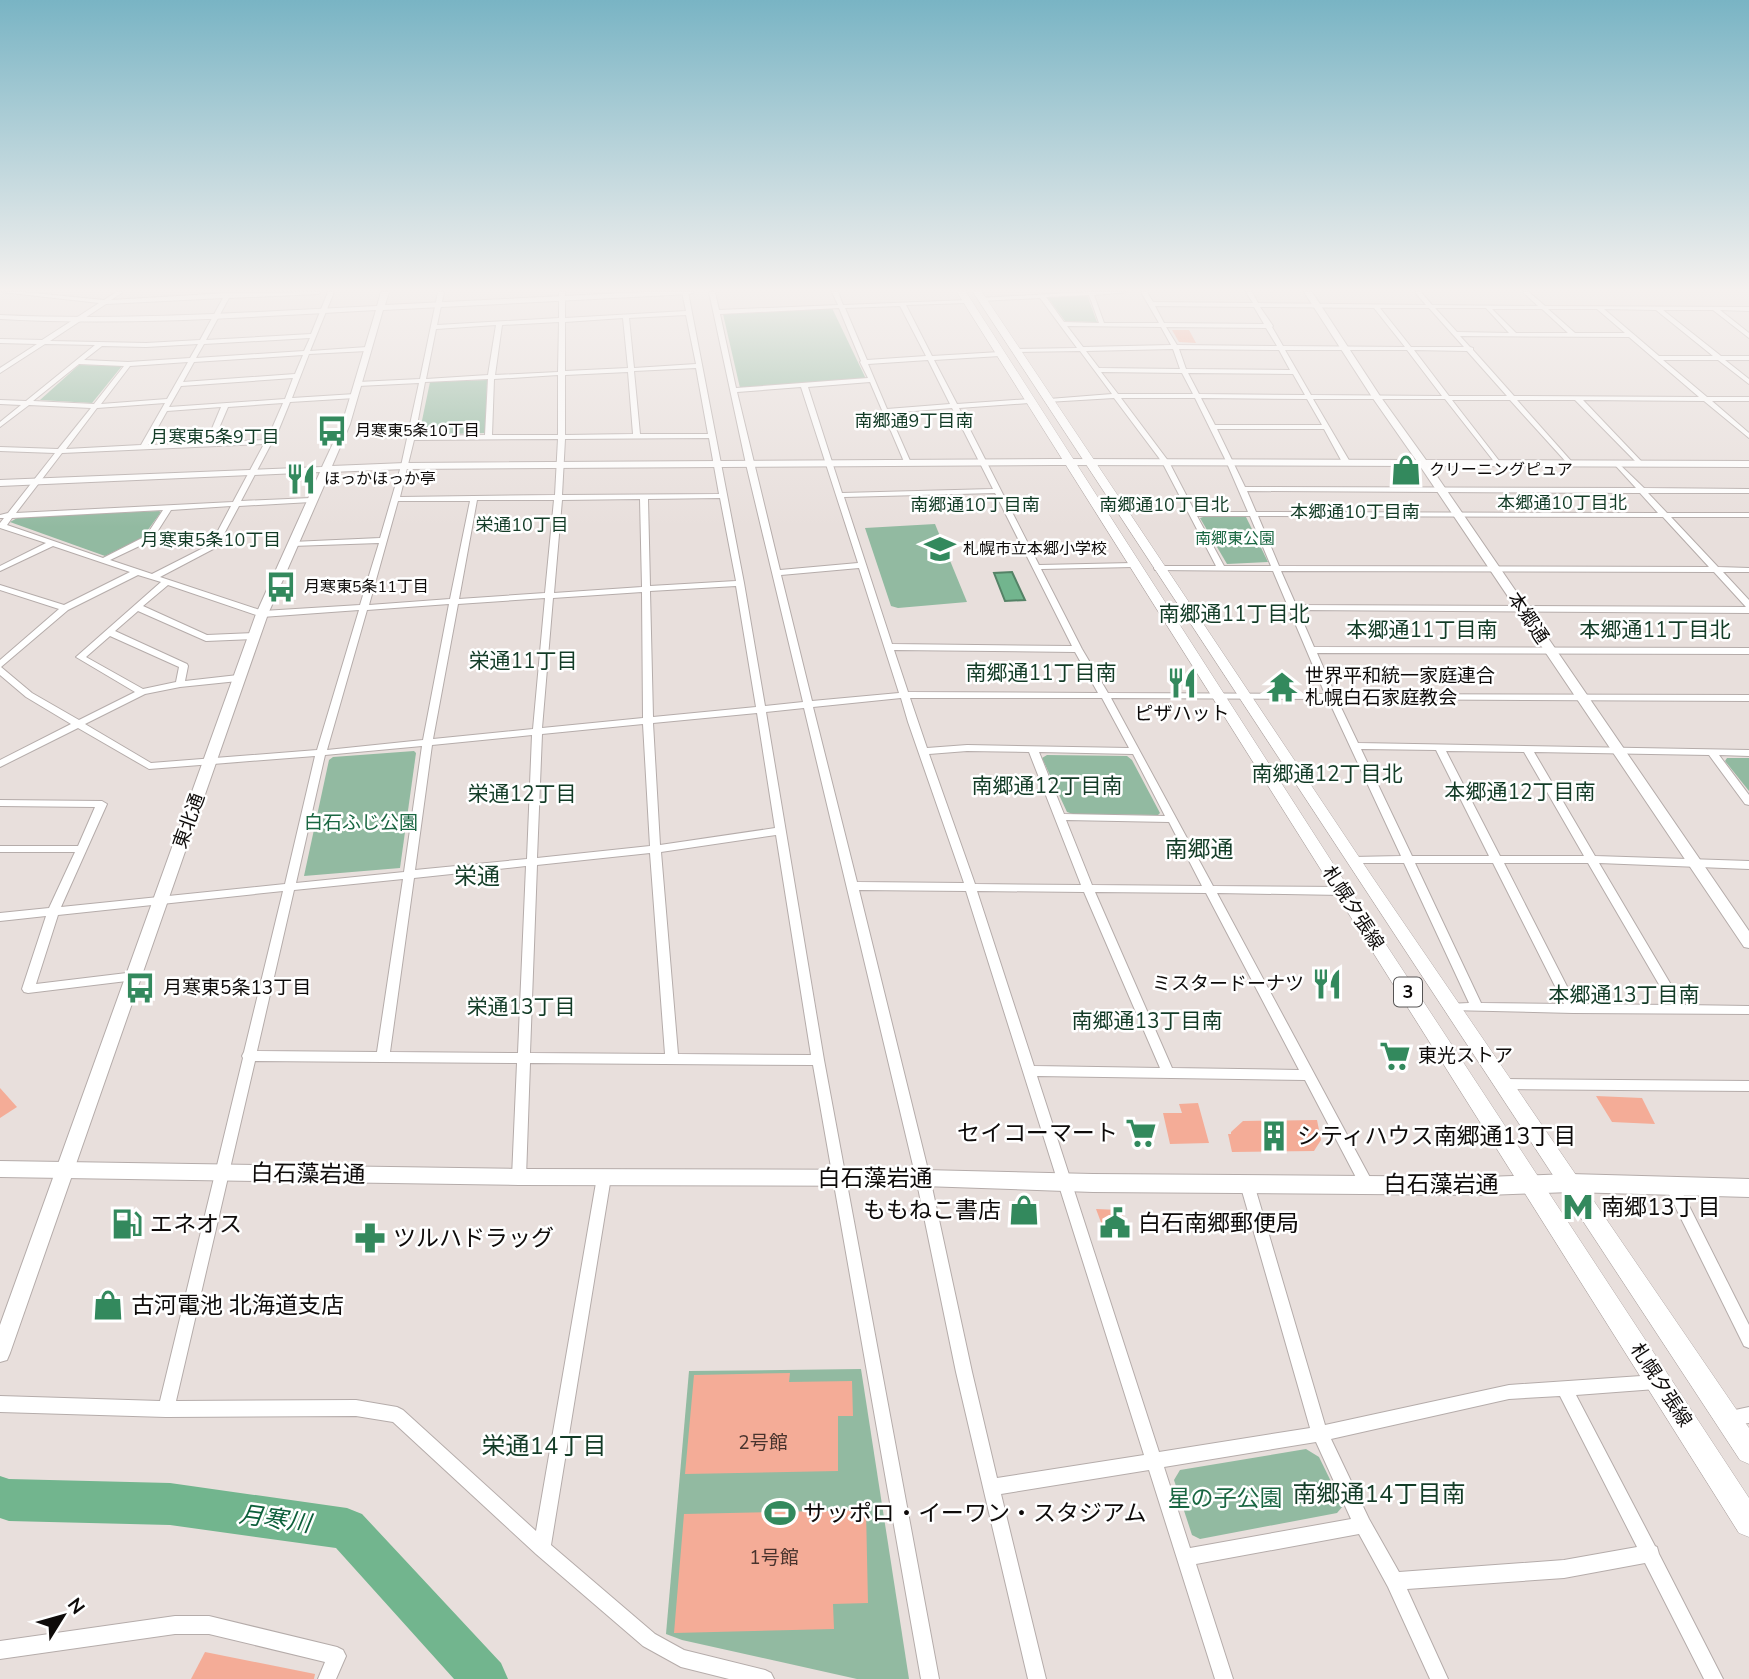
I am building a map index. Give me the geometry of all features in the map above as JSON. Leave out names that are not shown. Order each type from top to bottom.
[{"type":"main road","name":"札幌夕張線","points":[[1010,370],[1029,401],[1158,568],[1749,1451]]},
{"type":"main road","name":"札幌夕張線","points":[[1028,370],[1049,401],[1077,462],[1133,565],[1749,1523]]},
{"type":"main road","name":"白石藻岩通","points":[[0,1169],[519,1177],[923,1178],[1247,1184],[1486,1186],[1570,1183],[1749,1188]]},
{"type":"street","points":[[0,425],[67,370]]},
{"type":"street","points":[[123,370],[4,516],[1,526],[262,614],[740,583]]},
{"type":"street","points":[[143,448],[185,370]]},
{"type":"street","points":[[153,577],[214,545],[269,442],[300,370]]},
{"type":"street","name":"東北通","points":[[0,1353],[262,614],[325,469],[362,370]]},
{"type":"street","points":[[166,1409],[321,754],[405,466],[424,370]]},
{"type":"street","points":[[488,438],[492,370]]},
{"type":"street","points":[[519,1177],[537,732],[561,466],[563,370]]},
{"type":"street","points":[[164,409],[289,400],[422,380],[626,370]]},
{"type":"street","points":[[632,370],[638,436]]},
{"type":"street","points":[[701,370],[720,464],[762,711],[818,1060],[844,1179],[930,1679]]},
{"type":"street","points":[[729,370],[745,464],[777,573],[810,706],[923,1178],[964,1372],[1037,1679]]},
{"type":"street","points":[[867,370],[907,463]]},
{"type":"street","points":[[935,370],[1078,649],[1136,751],[1366,1184]]},
{"type":"street","points":[[1097,370],[1165,462],[1221,568]]},
{"type":"street","points":[[1128,370],[1296,372],[1346,462]]},
{"type":"street","name":"本郷通","points":[[1360,370],[1749,943]]},
{"type":"street","points":[[1426,370],[1498,463]]},
{"type":"street","points":[[1489,370],[1570,463]]},
{"type":"street","points":[[1672,370],[1749,436]]},
{"type":"street","points":[[1735,370],[1749,382]]},
{"type":"street","points":[[1184,371],[1230,461],[1331,696],[1477,1007]]},
{"type":"street","points":[[178,384],[298,376]]},
{"type":"street","points":[[734,390],[872,380]]},
{"type":"street","points":[[804,385],[923,751],[970,886],[1224,1679]]},
{"type":"street","points":[[1049,401],[1116,396],[1749,399]]},
{"type":"street","points":[[1577,398],[1640,464]]},
{"type":"street","points":[[0,402],[95,405],[169,401]]},
{"type":"street","points":[[884,411],[1029,401]]},
{"type":"street","points":[[208,445],[226,404]]},
{"type":"street","points":[[1212,427],[1327,427]]},
{"type":"street","points":[[410,438],[713,436]]},
{"type":"street","points":[[0,449],[58,451],[269,442]]},
{"type":"street","points":[[0,483],[405,466],[1230,461],[1749,464]]},
{"type":"street","points":[[1617,464],[1749,608]]},
{"type":"street","points":[[1242,489],[1749,491]]},
{"type":"street","points":[[839,495],[997,491]]},
{"type":"street","points":[[396,499],[724,496]]},
{"type":"street","points":[[644,497],[648,722],[654,849],[672,1059]]},
{"type":"street","points":[[383,1057],[427,743],[474,498]]},
{"type":"street","points":[[4,516],[311,500]]},
{"type":"street","points":[[104,560],[149,538],[168,508]]},
{"type":"street","points":[[1192,514],[1749,515]]},
{"type":"street","points":[[292,544],[384,540]]},
{"type":"street","points":[[0,569],[53,543]]},
{"type":"street","points":[[777,573],[862,565]]},
{"type":"street","points":[[1038,567],[1133,565]]},
{"type":"street","points":[[1158,568],[1749,570]]},
{"type":"street","points":[[137,572],[65,608],[0,668],[29,695],[149,766],[321,754],[905,695],[1749,698]]},
{"type":"street","points":[[142,692],[80,657],[167,581]]},
{"type":"street","points":[[0,587],[65,608]]},
{"type":"street","points":[[137,607],[206,638],[254,636]]},
{"type":"street","points":[[1294,607],[1523,610],[1749,608]]},
{"type":"street","points":[[109,632],[184,666],[180,684]]},
{"type":"street","points":[[889,647],[1078,649]]},
{"type":"street","points":[[1312,650],[1749,651]]},
{"type":"street","points":[[0,764],[142,692],[180,684],[239,678]]},
{"type":"street","points":[[1355,746],[1749,753]]},
{"type":"street","points":[[1439,747],[1573,1009]]},
{"type":"street","points":[[923,751],[967,748],[1136,751]]},
{"type":"street","points":[[1033,749],[1087,887],[1168,1073]]},
{"type":"street","points":[[1527,749],[1680,1010]]},
{"type":"street","points":[[1713,754],[1749,802]]},
{"type":"street","points":[[0,803],[102,804],[53,912],[28,989],[135,976]]},
{"type":"street","points":[[1059,817],[1172,819]]},
{"type":"street","points":[[0,916],[654,849],[780,831]]},
{"type":"street","points":[[0,849],[82,849]]},
{"type":"street","points":[[1353,860],[1592,859],[1749,865]]},
{"type":"street","points":[[852,886],[1342,891]]},
{"type":"street","points":[[1452,1007],[1749,1010]]},
{"type":"street","points":[[248,1056],[818,1060]]},
{"type":"street","points":[[1029,1071],[1309,1074]]},
{"type":"street","points":[[1504,1084],[1749,1086]]},
{"type":"street","points":[[542,1548],[604,1177]]},
{"type":"street","points":[[1247,1184],[1320,1434],[1363,1525],[1394,1581],[1438,1679]]},
{"type":"street","points":[[1672,1186],[1749,1341]]},
{"type":"street","points":[[993,1488],[1320,1434],[1509,1392],[1658,1382]]},
{"type":"street","points":[[1565,1389],[1713,1679]]},
{"type":"street","points":[[0,1404],[166,1409],[356,1408],[397,1415],[542,1548],[649,1640],[681,1658],[765,1679]]},
{"type":"street","points":[[1727,1418],[1749,1415]]},
{"type":"street","points":[[1187,1558],[1363,1525]]},
{"type":"street","points":[[1394,1581],[1564,1569],[1651,1553]]},
{"type":"street","points":[[0,1650],[175,1625],[209,1625],[337,1656],[327,1679]]},
{"type":"green space","points":[[73,370],[118,370],[92,403],[40,400]]},
{"type":"green space","points":[[736,370],[862,370],[866,379],[740,388]]},
{"type":"green space","points":[[487,380],[486,433],[419,435],[430,382]]},
{"type":"green space","points":[[161,512],[142,538],[105,556],[10,522],[19,517]]},
{"type":"green space","name":"南郷東公園","points":[[1246,517],[1268,562],[1227,564],[1200,518]]},
{"type":"green space","points":[[935,524],[967,602],[898,608],[891,606],[865,528]]},
{"type":"green space","name":"白石ふじ公園","points":[[416,753],[400,868],[304,876],[329,760],[333,757]]},
{"type":"green space","points":[[1047,755],[1127,756],[1132,760],[1160,813],[1067,812],[1042,758]]},
{"type":"green space","points":[[1727,758],[1749,758],[1749,791],[1725,761]]},
{"type":"green space","name":"サッポロ・イーワン・スタジアム","points":[[861,1369],[909,1679],[857,1679],[682,1640],[666,1634],[689,1371]]},
{"type":"green space","name":"星の子公園","points":[[1306,1449],[1319,1457],[1343,1506],[1337,1513],[1200,1539],[1192,1535],[1174,1480],[1180,1470]]},
{"type":"shaded area","points":[[1012,572],[1025,600],[1005,601],[994,573]]},
{"type":"building","points":[[0,1088],[17,1107],[0,1118]]},
{"type":"building","points":[[1596,1096],[1642,1098],[1655,1124],[1612,1122]]},
{"type":"building","points":[[1198,1103],[1209,1143],[1170,1144],[1163,1113],[1182,1113],[1179,1104]]},
{"type":"building","name":"シティハウス南郷通13丁目","points":[[1317,1120],[1321,1140],[1314,1151],[1232,1152],[1228,1134],[1243,1121]]},
{"type":"building","name":"白石南郷郵便局","points":[[1096,1209],[1120,1210],[1130,1228],[1105,1233]]},
{"type":"building","points":[[790,1373],[789,1382],[852,1381],[853,1416],[838,1416],[838,1471],[685,1474],[694,1375]]},
{"type":"building","points":[[866,1510],[868,1603],[833,1604],[834,1629],[674,1633],[684,1514]]},
{"type":"building","points":[[205,1652],[315,1674],[314,1679],[191,1679]]},
{"type":"waterway","name":"月寒川","points":[[0,1497],[9,1500],[170,1504],[347,1529],[485,1679]]},
{"type":"place","name":"月寒東5条10丁目","points":[[332,431]]},
{"type":"place","name":"クリーニングピュア","points":[[1406,470]]},
{"type":"place","name":"ほっかほっか亭","points":[[301,479]]},
{"type":"place","name":"札幌市立本郷小学校","points":[[940,549]]},
{"type":"place","name":"月寒東5条11丁目","points":[[281,587]]},
{"type":"place","name":"ピザハット","points":[[1182,683]]},
{"type":"place","name":"世界平和統一家庭連合 札幌白石家庭教会","points":[[1282,687]]},
{"type":"place","name":"ミスタードーナツ","points":[[1327,984]]},
{"type":"place","name":"月寒東5条13丁目","points":[[140,988]]},
{"type":"place","name":"東光ストア","points":[[1395,1056]]},
{"type":"place","name":"セイコーマート","points":[[1141,1133]]},
{"type":"place","name":"シティハウス南郷通13丁目","points":[[1274,1136]]},
{"type":"place","name":"南郷13丁目","points":[[1578,1207]]},
{"type":"place","name":"ももねこ書店","points":[[1024,1210]]},
{"type":"place","name":"白石南郷郵便局","points":[[1115,1223]]},
{"type":"place","name":"エネオス","points":[[127,1224]]},
{"type":"place","name":"ツルハドラッグ","points":[[370,1238]]},
{"type":"place","name":"古河電池 北海道支店","points":[[108,1305]]},
{"type":"place","name":"サッポロ・イーワン・スタジアム","points":[[780,1513]]},
{"type":"district","name":"南郷通9丁目南","points":[[914,421]]},
{"type":"district","name":"月寒東5条9丁目","points":[[215,437]]},
{"type":"district","name":"本郷通10丁目北","points":[[1562,503]]},
{"type":"district","name":"南郷通10丁目南","points":[[975,505]]},
{"type":"district","name":"南郷通10丁目北","points":[[1164,505]]},
{"type":"district","name":"本郷通10丁目南","points":[[1355,512]]},
{"type":"district","name":"栄通10丁目","points":[[522,525]]},
{"type":"district","name":"月寒東5条10丁目","points":[[211,540]]},
{"type":"district","name":"南郷通11丁目北","points":[[1234,614]]},
{"type":"district","name":"本郷通11丁目南","points":[[1422,630]]},
{"type":"district","name":"本郷通11丁目北","points":[[1655,630]]},
{"type":"district","name":"栄通11丁目","points":[[523,661]]},
{"type":"district","name":"南郷通11丁目南","points":[[1041,673]]},
{"type":"district","name":"南郷通12丁目北","points":[[1327,774]]},
{"type":"district","name":"南郷通12丁目南","points":[[1047,786]]},
{"type":"district","name":"本郷通12丁目南","points":[[1520,792]]},
{"type":"district","name":"栄通12丁目","points":[[522,794]]},
{"type":"district","name":"南郷通","points":[[1199,849]]},
{"type":"district","name":"栄通","points":[[477,876]]},
{"type":"district","name":"本郷通13丁目南","points":[[1624,995]]},
{"type":"district","name":"栄通13丁目","points":[[521,1007]]},
{"type":"district","name":"南郷通13丁目南","points":[[1147,1021]]},
{"type":"district","name":"栄通14丁目","points":[[544,1446]]},
{"type":"district","name":"南郷通14丁目南","points":[[1379,1494]]}]
